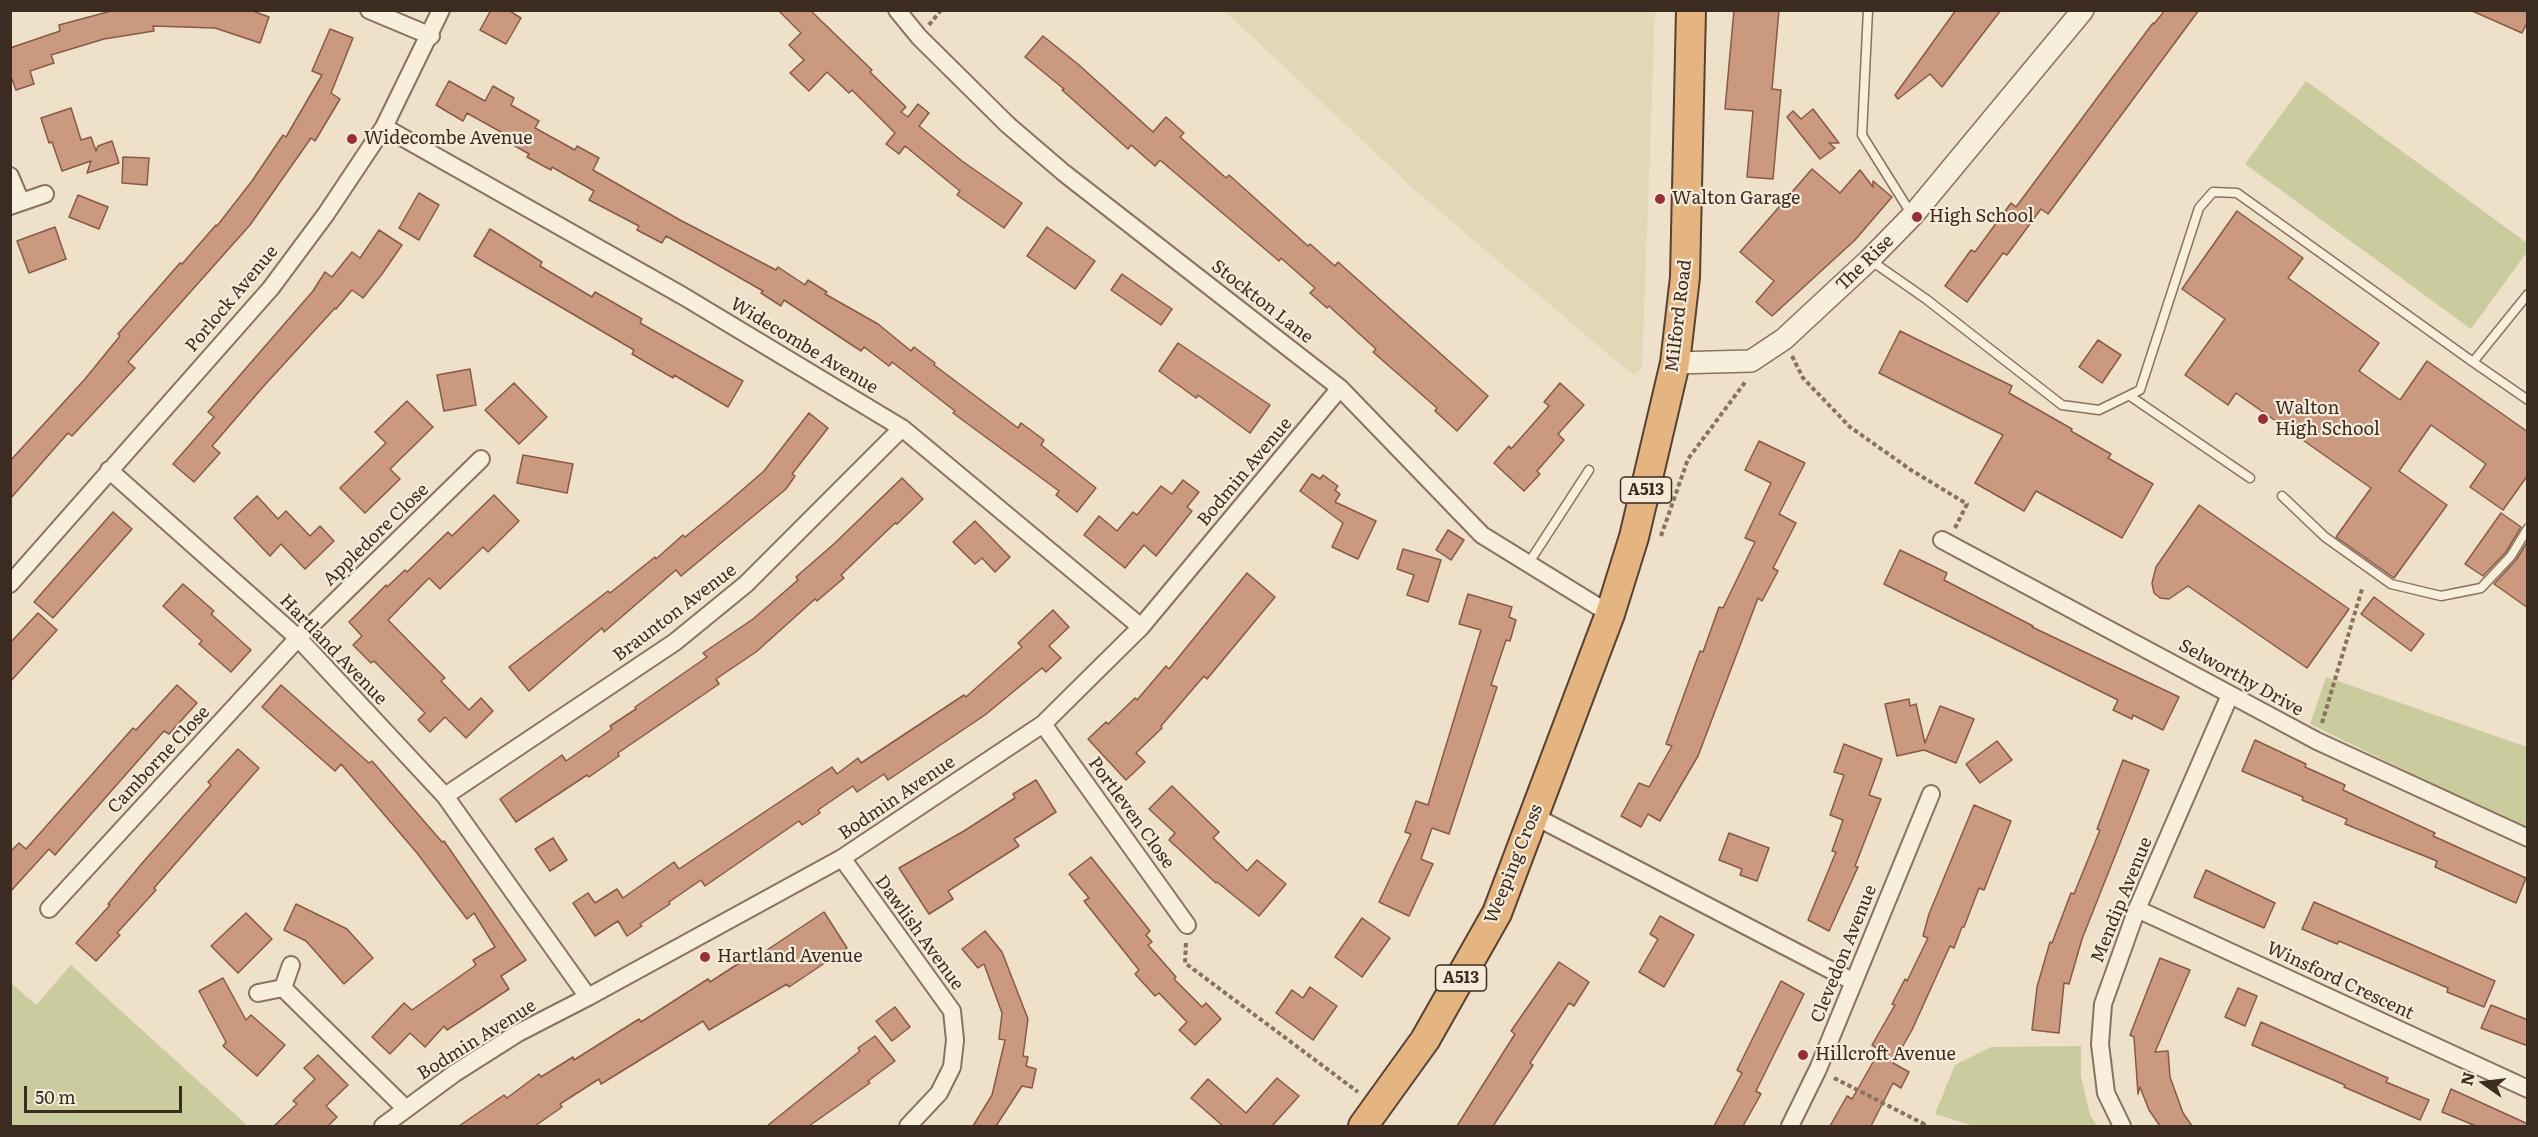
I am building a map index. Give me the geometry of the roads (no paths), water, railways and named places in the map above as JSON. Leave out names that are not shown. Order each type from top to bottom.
[{"type":"highway","name":"Milford Road","points":[[1610,614],[1639,522],[1675,363],[1685,277],[1691,10]]},
{"type":"highway","name":"Weeping Cross","points":[[1371,1116],[1425,1040],[1497,913],[1610,614]]},
{"type":"street","points":[[369,10],[431,36]]},
{"type":"street","name":"Porlock Avenue","points":[[10,584],[17,565],[109,470],[271,288],[326,214],[384,127],[431,36],[441,10]]},
{"type":"street","name":"Stockton Lane","points":[[897,10],[919,37],[1008,125],[1040,153],[1340,388],[1482,535],[1610,614]]},
{"type":"street","name":"The Rise","points":[[1675,363],[1751,361],[1784,339],[1869,260],[1912,215],[2083,10]]},
{"type":"street","name":"Widecombe Avenue","points":[[384,127],[683,296],[902,428],[1142,627]]},
{"type":"street","points":[[10,176],[16,204],[45,194]]},
{"type":"street","name":"Bodmin Avenue","points":[[383,1126],[455,1073],[518,1033],[588,998],[842,858],[1043,724],[1142,627],[1340,388]]},
{"type":"street","name":"Braunton Avenue","points":[[445,796],[675,642],[746,584],[902,428]]},
{"type":"street","name":"Appledore Close","points":[[298,638],[481,459]]},
{"type":"street","name":"Hartland Avenue","points":[[109,470],[298,638],[445,796],[588,998]]},
{"type":"street","name":"Selworthy Drive","points":[[1946,541],[2229,696],[2317,741],[2528,838]]},
{"type":"street","name":"Camborne Close","points":[[49,909],[298,638]]},
{"type":"street","name":"Mendip Avenue","points":[[2122,1126],[2106,1093],[2100,1044],[2103,1004],[2137,909],[2229,696]]},
{"type":"street","name":"Portleven Close","points":[[1043,724],[1187,925]]},
{"type":"street","name":"Clevedon Avenue","points":[[1790,1126],[1818,1069],[1931,794]]},
{"type":"street","points":[[1534,816],[1854,982]]},
{"type":"street","name":"Dawlish Avenue","points":[[842,858],[952,1011],[955,1040],[951,1067],[939,1093],[908,1126]]},
{"type":"street","name":"Winsford Crescent","points":[[2137,909],[2528,1089]]},
{"type":"street","points":[[284,988],[291,965]]},
{"type":"street","points":[[258,993],[284,988]]},
{"type":"street","points":[[284,988],[406,1109]]},
{"type":"lane","points":[[1868,10],[1862,135],[1912,215]]},
{"type":"lane","points":[[1869,260],[1926,299],[2062,405],[2099,410],[2140,390],[2199,208],[2213,192],[2237,193],[2528,400]]},
{"type":"lane","points":[[2473,362],[2528,294]]},
{"type":"lane","points":[[2130,396],[2250,478]]},
{"type":"lane","points":[[1528,564],[1588,470]]},
{"type":"lane","points":[[2283,496],[2325,537],[2391,585],[2441,596],[2481,588],[2511,556],[2528,528]]},
{"type":"place","name":"Widecombe Avenue","points":[[352,139]]},
{"type":"place","name":"Walton Garage","points":[[1660,199]]},
{"type":"place","name":"High School","points":[[1917,217]]},
{"type":"place","name":"Walton High School","points":[[2263,419]]},
{"type":"place","name":"Hartland Avenue","points":[[705,957]]},
{"type":"place","name":"Hillcroft Avenue","points":[[1803,1055]]}]
